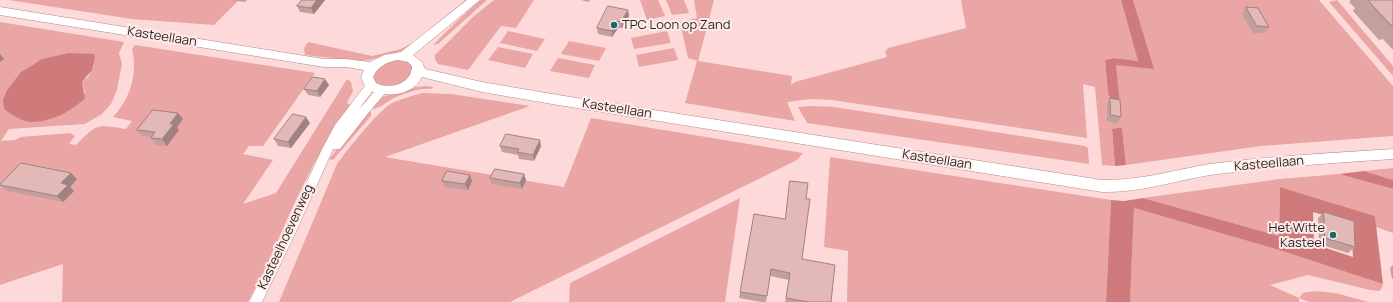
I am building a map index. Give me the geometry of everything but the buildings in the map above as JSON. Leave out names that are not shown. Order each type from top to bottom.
[{"type":"street","points":[[373,79],[391,91],[401,88],[412,68],[456,16],[474,0]]},
{"type":"street","name":"Kasteellaan","points":[[0,12],[324,63],[373,79],[386,59],[412,68],[438,84],[482,87],[1091,185],[1140,185],[1208,170],[1257,164],[1393,154]]},
{"type":"street","name":"Kasteelhoevenweg","points":[[254,302],[288,236],[316,172],[348,128],[373,79]]},
{"type":"shaded area","points":[[9,0],[239,0],[214,25],[132,19]]},
{"type":"shaded area","points":[[480,0],[487,0],[438,44],[433,45],[457,21]]},
{"type":"shaded area","points":[[494,0],[534,0],[516,28],[501,26],[468,70],[438,64],[435,59],[435,55],[474,16]]},
{"type":"shaded area","points":[[640,0],[658,0],[665,16],[647,20]]},
{"type":"shaded area","points":[[666,0],[684,0],[689,13],[672,15]]},
{"type":"shaded area","points":[[694,0],[714,0],[698,61],[792,76],[791,85],[795,82],[887,57],[885,52],[888,48],[966,28],[961,0],[1121,0],[1138,61],[1114,58],[1105,60],[1108,93],[1120,104],[1115,64],[1153,68],[1133,0],[1319,0],[1393,86],[1393,136],[1261,146],[1126,165],[1122,128],[1112,129],[1115,166],[1102,165],[1095,87],[1083,84],[1087,138],[832,100],[810,99],[787,102],[795,121],[685,103],[697,61],[688,58],[680,22],[697,18]]},
{"type":"shaded area","points":[[1121,0],[1133,0],[1154,69],[1116,65],[1120,104],[1113,103],[1108,93],[1105,60],[1114,58],[1138,61]]},
{"type":"shaded area","points":[[1337,0],[1393,66],[1393,76],[1329,2]]},
{"type":"shaded area","points":[[0,22],[124,42],[119,53],[122,64],[117,90],[111,104],[102,114],[85,124],[9,129],[1,141],[15,140],[21,137],[70,133],[75,136],[69,144],[76,145],[88,133],[98,127],[108,126],[126,129],[132,121],[113,117],[124,102],[131,86],[134,68],[132,49],[135,45],[315,73],[263,146],[249,146],[243,154],[273,160],[243,204],[276,193],[347,79],[351,82],[353,91],[347,103],[351,106],[320,152],[248,302],[62,302],[63,264],[0,285]],"holes":[[[68,53],[94,65],[88,77],[82,82],[85,93],[7,90],[26,69],[33,64],[48,58]]]},
{"type":"shaded area","points":[[508,31],[545,39],[537,51],[500,43]]},
{"type":"shaded area","points":[[667,31],[671,43],[634,49],[631,38]]},
{"type":"shaded area","points":[[569,41],[606,48],[599,61],[561,54]]},
{"type":"shaded area","points":[[308,42],[372,56],[401,49],[412,43],[414,44],[402,51],[369,60],[358,61],[305,55],[304,48]]},
{"type":"shaded area","points":[[498,47],[533,54],[525,68],[488,60]]},
{"type":"shaded area","points":[[674,48],[678,60],[639,67],[636,55]]},
{"type":"shaded area","points":[[68,53],[94,54],[95,57],[92,70],[82,82],[85,98],[80,103],[61,115],[39,122],[25,121],[4,109],[3,100],[7,90],[21,72],[42,59]]},
{"type":"shaded area","points":[[558,58],[595,65],[589,78],[550,71]]},
{"type":"shaded area","points":[[395,59],[406,60],[413,65],[412,77],[397,87],[374,85],[371,74],[373,69]]},
{"type":"shaded area","points":[[416,87],[433,87],[431,89],[422,89],[409,92],[393,98],[380,107],[373,109],[370,108],[382,97]]},
{"type":"shaded area","points":[[422,93],[451,94],[530,106],[385,157],[564,187],[591,118],[803,153],[797,160],[510,302],[279,302],[337,164],[363,131],[386,107],[392,103]]},
{"type":"shaded area","points":[[798,107],[834,107],[1085,146],[1088,148],[1089,164],[807,123]]},
{"type":"shaded area","points":[[367,111],[371,112],[371,116],[333,160],[329,159]]},
{"type":"shaded area","points":[[1122,128],[1126,165],[1115,166],[1112,129]]},
{"type":"shaded area","points":[[830,157],[1111,200],[1106,302],[847,302],[848,251],[824,247]]},
{"type":"shaded area","points":[[1393,168],[1393,180],[1364,171]]},
{"type":"shaded area","points":[[1364,171],[1393,180],[1393,189],[1339,174]]},
{"type":"shaded area","points":[[1339,174],[1393,189],[1393,233],[1376,227],[1375,216],[1280,187],[1279,236],[1143,198],[1280,179]]},
{"type":"shaded area","points":[[1280,187],[1375,216],[1383,284],[1279,250],[1134,208],[1130,302],[1106,302],[1111,200],[1124,201],[1143,198],[1279,236]],"holes":[[[1313,212],[1351,223],[1353,257],[1314,244]]]},
{"type":"shaded area","points":[[740,198],[725,302],[569,302],[570,283]]},
{"type":"shaded area","points":[[1134,208],[1279,250],[1383,284],[1382,288],[1379,291],[1370,290],[1308,275],[1270,285],[1299,298],[1299,302],[1130,302]]},
{"type":"shaded area","points":[[1319,291],[1336,293],[1368,302],[1309,302],[1299,298],[1303,293]]},
{"type":"place","name":"TPC Loon op Zand","points":[[614,25]]},
{"type":"place","name":"Het Witte Kasteel","points":[[1333,235]]}]
